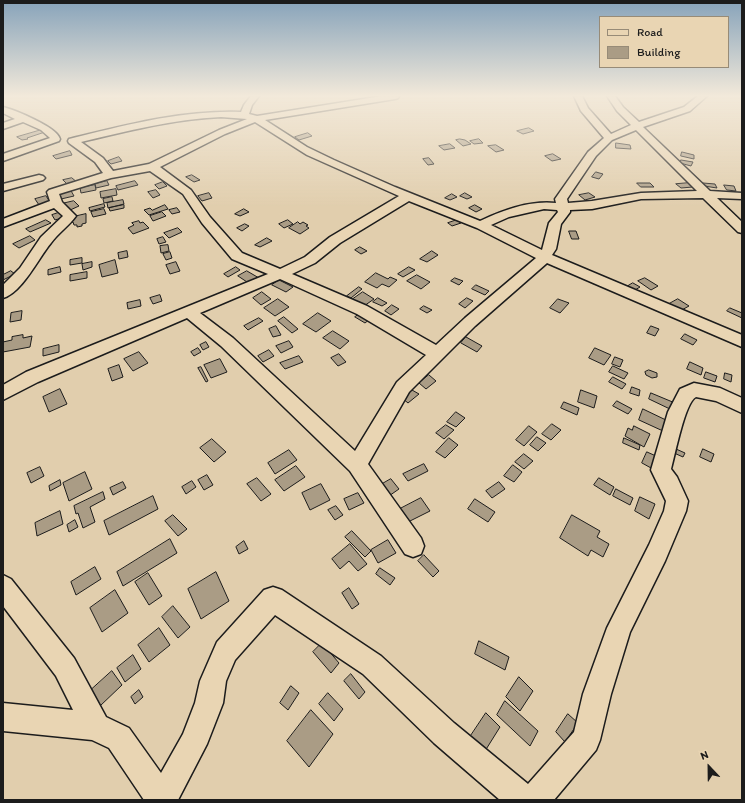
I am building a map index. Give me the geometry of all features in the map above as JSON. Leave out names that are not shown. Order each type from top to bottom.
[{"type":"street","points":[[3,158],[55,139],[55,137],[51,133]]},
{"type":"street","points":[[105,133],[73,141],[99,160],[108,171],[109,175]]},
{"type":"street","points":[[3,293],[25,271],[46,240],[70,216],[56,203],[53,192],[109,175],[152,167],[219,133]]},
{"type":"street","points":[[277,133],[308,152],[352,173],[481,225],[543,256],[742,341]]},
{"type":"street","points":[[605,133],[609,138]]},
{"type":"street","points":[[357,465],[402,387],[470,322],[540,263],[543,256],[549,249],[555,223],[564,212],[561,199],[592,154],[609,138],[619,133]]},
{"type":"street","points":[[644,133],[742,229]]},
{"type":"street","points":[[152,167],[187,192],[206,220],[237,256],[294,279],[362,310],[438,354]]},
{"type":"street","points":[[3,188],[39,178]]},
{"type":"street","points":[[481,225],[505,214],[544,205],[564,207],[592,205],[641,196],[705,194],[742,196]]},
{"type":"street","points":[[3,393],[32,377],[280,274],[310,260],[335,240],[408,196]]},
{"type":"street","points":[[3,223],[56,203]]},
{"type":"street","points":[[189,312],[227,342],[357,465],[413,546]]},
{"type":"street","points":[[534,800],[586,740],[597,694],[619,628],[657,553],[675,511],[677,501],[670,484],[661,470],[677,412],[686,394],[694,390],[720,395],[742,406]]},
{"type":"street","points":[[3,587],[65,667],[93,720],[94,726]]},
{"type":"street","points":[[3,717],[94,726],[119,738],[162,800],[193,744],[209,704],[213,681],[226,651],[273,600],[372,665],[444,733],[523,800]]},
{"type":"building","points":[[29,133],[41,133],[22,140],[17,137]]},
{"type":"building","points":[[306,133],[312,136],[299,140],[295,137]]},
{"type":"building","points":[[460,139],[471,144],[463,146],[456,140]]},
{"type":"building","points":[[479,139],[483,143],[474,144],[470,141]]},
{"type":"building","points":[[616,143],[630,145],[631,149],[616,148]]},
{"type":"building","points":[[450,144],[455,148],[444,150],[439,146]]},
{"type":"building","points":[[496,145],[504,150],[496,152],[488,146]]},
{"type":"building","points":[[70,151],[72,155],[56,159],[53,156]]},
{"type":"building","points":[[682,152],[694,155],[694,159],[681,156]]},
{"type":"building","points":[[553,154],[561,159],[552,161],[545,156]]},
{"type":"building","points":[[119,157],[122,161],[111,164],[108,161]]},
{"type":"building","points":[[429,158],[434,164],[428,165],[423,159]]},
{"type":"building","points":[[681,160],[693,162],[691,166],[680,163]]},
{"type":"building","points":[[596,172],[603,174],[599,179],[592,177]]},
{"type":"building","points":[[192,175],[200,180],[194,182],[186,177]]},
{"type":"building","points":[[72,178],[78,183],[69,186],[63,180]]},
{"type":"building","points":[[107,181],[109,185],[96,188],[95,184]]},
{"type":"building","points":[[135,181],[138,185],[118,190],[116,186]]},
{"type":"building","points":[[163,182],[167,186],[159,189],[155,185]]},
{"type":"building","points":[[637,183],[650,183],[654,187],[641,187]]},
{"type":"building","points":[[688,183],[693,187],[681,188],[676,184]]},
{"type":"building","points":[[703,183],[715,184],[717,188],[704,186]]},
{"type":"building","points":[[95,185],[96,190],[81,193],[80,188]]},
{"type":"building","points":[[724,185],[734,186],[736,191],[727,190]]},
{"type":"building","points":[[70,189],[74,196],[61,199],[58,193]]},
{"type":"building","points":[[116,189],[117,195],[101,198],[100,192]]},
{"type":"building","points":[[156,190],[160,195],[153,198],[148,192]]},
{"type":"building","points":[[209,193],[212,198],[202,201],[198,196]]},
{"type":"building","points":[[465,193],[472,197],[467,199],[460,196]]},
{"type":"building","points":[[589,193],[595,197],[585,200],[579,195]]},
{"type":"building","points":[[452,194],[457,197],[450,200],[445,198]]},
{"type":"building","points":[[46,196],[50,202],[39,205],[35,199]]},
{"type":"building","points":[[112,197],[113,201],[104,203],[103,199]]},
{"type":"building","points":[[123,200],[124,204],[108,208],[107,203]]},
{"type":"building","points":[[74,201],[79,206],[68,211],[61,204]]},
{"type":"building","points":[[104,204],[105,207],[90,211],[89,208]]},
{"type":"building","points":[[124,205],[124,208],[110,211],[109,208]]},
{"type":"building","points":[[165,205],[168,209],[149,215],[144,210],[150,208],[152,210]]},
{"type":"building","points":[[475,205],[482,209],[476,212],[469,208]]},
{"type":"building","points":[[177,208],[180,212],[172,214],[169,210]]},
{"type":"building","points":[[104,209],[106,214],[93,217],[91,212]]},
{"type":"building","points":[[244,209],[249,212],[240,216],[235,214]]},
{"type":"building","points":[[61,212],[65,217],[55,220],[52,215]]},
{"type":"building","points":[[162,212],[166,216],[153,221],[150,216]]},
{"type":"building","points":[[86,214],[86,223],[82,224],[82,226],[77,227],[77,225],[74,225],[73,222],[69,223],[69,220],[73,220],[73,217]]},
{"type":"building","points":[[46,220],[51,223],[30,232],[26,229]]},
{"type":"building","points":[[288,220],[293,224],[284,228],[279,224]]},
{"type":"building","points":[[457,220],[461,223],[452,226],[448,223]]},
{"type":"building","points":[[139,221],[140,223],[143,222],[149,228],[133,234],[128,228],[134,225],[132,223]]},
{"type":"building","points":[[298,222],[300,224],[303,222],[308,225],[306,226],[309,228],[300,234],[289,228]]},
{"type":"building","points":[[245,224],[249,226],[242,231],[237,228]]},
{"type":"building","points":[[178,228],[182,232],[169,238],[164,233]]},
{"type":"building","points":[[569,231],[576,231],[579,239],[572,239]]},
{"type":"building","points":[[30,236],[35,240],[19,248],[13,244]]},
{"type":"building","points":[[163,237],[166,242],[159,244],[157,239]]},
{"type":"building","points":[[267,238],[272,241],[260,247],[255,245]]},
{"type":"building","points":[[168,245],[169,251],[161,253],[160,246]]},
{"type":"building","points":[[360,247],[367,251],[361,254],[355,250]]},
{"type":"building","points":[[127,251],[128,257],[119,259],[118,253]]},
{"type":"building","points":[[432,251],[438,255],[427,262],[420,259]]},
{"type":"building","points":[[170,252],[172,258],[166,260],[163,254]]},
{"type":"building","points":[[82,258],[82,263],[70,265],[70,260]]},
{"type":"building","points":[[115,260],[118,273],[102,277],[99,265]]},
{"type":"building","points":[[92,262],[92,267],[83,270],[82,264]]},
{"type":"building","points":[[176,262],[180,271],[170,274],[166,265]]},
{"type":"building","points":[[60,267],[61,272],[48,275],[48,270]]},
{"type":"building","points":[[236,267],[240,270],[228,277],[224,274]]},
{"type":"building","points":[[409,267],[415,270],[403,277],[398,274]]},
{"type":"building","points":[[11,271],[15,274],[3,280],[3,275]]},
{"type":"building","points":[[247,271],[259,278],[250,284],[238,276]]},
{"type":"building","points":[[87,272],[87,278],[70,281],[70,275]]},
{"type":"building","points":[[376,273],[388,279],[390,277],[397,280],[389,287],[382,284],[377,288],[365,282]]},
{"type":"building","points":[[417,275],[430,282],[421,289],[407,281]]},
{"type":"building","points":[[455,278],[463,281],[459,285],[451,281]]},
{"type":"building","points":[[645,278],[658,286],[651,290],[638,281]]},
{"type":"building","points":[[279,280],[293,287],[286,292],[272,285]]},
{"type":"building","points":[[633,283],[640,287],[635,290],[628,286]]},
{"type":"building","points":[[476,285],[489,291],[485,295],[472,289]]},
{"type":"building","points":[[359,287],[362,289],[351,298],[347,296]]},
{"type":"building","points":[[262,292],[271,299],[261,305],[253,298]]},
{"type":"building","points":[[363,292],[374,299],[364,306],[353,299]]},
{"type":"building","points":[[160,295],[162,301],[153,304],[150,298]]},
{"type":"building","points":[[378,298],[387,303],[382,306],[373,302]]},
{"type":"building","points":[[467,298],[473,301],[465,308],[459,304]]},
{"type":"building","points":[[278,299],[289,307],[275,316],[264,308]]},
{"type":"building","points":[[558,299],[569,303],[560,313],[550,308]]},
{"type":"building","points":[[678,299],[689,306],[680,311],[669,304]]},
{"type":"building","points":[[140,300],[141,306],[128,309],[127,303]]},
{"type":"building","points":[[392,305],[399,309],[391,315],[385,311]]},
{"type":"building","points":[[424,306],[432,310],[427,313],[420,309]]},
{"type":"building","points":[[730,308],[742,313],[742,318],[727,311]]},
{"type":"building","points":[[22,311],[21,320],[10,322],[11,313]]},
{"type":"building","points":[[318,313],[331,321],[316,332],[303,324]]},
{"type":"building","points":[[361,313],[370,319],[365,323],[355,317]]},
{"type":"building","points":[[284,317],[298,329],[292,333],[278,321]]},
{"type":"building","points":[[259,318],[263,321],[248,330],[244,326]]},
{"type":"building","points":[[276,326],[281,335],[273,337],[269,329]]},
{"type":"building","points":[[651,326],[659,329],[655,336],[647,333]]},
{"type":"building","points":[[333,331],[349,341],[340,349],[323,338]]},
{"type":"building","points":[[685,334],[697,340],[693,345],[681,339]]},
{"type":"building","points":[[23,335],[23,338],[32,336],[30,347],[3,352],[3,342],[12,340],[12,337]]},
{"type":"building","points":[[466,337],[482,346],[477,352],[461,343]]},
{"type":"building","points":[[289,341],[293,347],[281,353],[276,346]]},
{"type":"building","points":[[206,342],[209,347],[203,350],[200,345]]},
{"type":"building","points":[[59,345],[59,352],[43,356],[43,349]]},
{"type":"building","points":[[198,348],[201,352],[194,356],[191,352]]},
{"type":"building","points":[[595,348],[611,355],[604,365],[589,358]]},
{"type":"building","points":[[269,350],[274,356],[263,362],[258,356]]},
{"type":"building","points":[[139,352],[148,363],[133,371],[124,359]]},
{"type":"building","points":[[339,354],[346,362],[338,366],[331,358]]},
{"type":"building","points":[[299,356],[303,362],[285,369],[280,363]]},
{"type":"building","points":[[615,357],[623,360],[620,367],[612,364]]},
{"type":"building","points":[[220,359],[227,372],[211,378],[204,365]]},
{"type":"building","points":[[690,362],[703,368],[701,375],[687,369]]},
{"type":"building","points":[[119,365],[123,377],[112,381],[108,369]]},
{"type":"building","points":[[613,366],[628,373],[624,379],[609,372]]},
{"type":"building","points":[[201,367],[208,381],[206,382],[198,368]]},
{"type":"building","points":[[649,370],[657,373],[657,377],[652,378],[646,375],[645,372]]},
{"type":"building","points":[[706,372],[717,376],[715,382],[704,378]]},
{"type":"building","points":[[725,373],[732,375],[731,382],[724,379]]},
{"type":"building","points":[[429,375],[436,381],[426,389],[419,383]]},
{"type":"building","points":[[613,377],[626,384],[622,389],[609,382]]},
{"type":"building","points":[[632,387],[640,390],[639,396],[630,393]]},
{"type":"building","points":[[60,389],[67,404],[49,412],[43,397]]},
{"type":"building","points":[[412,390],[419,394],[408,403],[402,398]]},
{"type":"building","points":[[581,390],[597,396],[594,408],[578,402]]},
{"type":"building","points":[[651,393],[675,403],[672,410],[649,399]]},
{"type":"building","points":[[617,401],[632,409],[628,414],[613,406]]},
{"type":"building","points":[[564,402],[579,408],[577,415],[561,408]]},
{"type":"building","points":[[643,409],[668,421],[663,431],[639,420]]},
{"type":"building","points":[[456,412],[465,418],[456,427],[447,422]]},
{"type":"building","points":[[552,424],[561,430],[551,440],[542,434]]},
{"type":"building","points":[[446,425],[454,430],[444,439],[436,433]]},
{"type":"building","points":[[529,426],[537,432],[524,446],[516,440]]},
{"type":"building","points":[[634,426],[650,434],[644,447],[625,436],[628,428],[632,430]]},
{"type":"building","points":[[537,437],[546,443],[538,451],[530,445]]},
{"type":"building","points":[[449,438],[458,445],[445,458],[436,452]]},
{"type":"building","points":[[624,438],[640,445],[639,450],[623,443]]},
{"type":"building","points":[[212,439],[226,452],[214,462],[200,448]]},
{"type":"building","points":[[676,449],[685,453],[683,457],[674,453]]},
{"type":"building","points":[[703,449],[714,454],[711,462],[700,457]]},
{"type":"building","points":[[289,450],[297,460],[275,474],[268,463]]},
{"type":"building","points":[[647,452],[656,456],[651,468],[642,463]]},
{"type":"building","points":[[524,454],[533,461],[524,469],[515,462]]},
{"type":"building","points":[[424,464],[428,471],[408,481],[403,474]]},
{"type":"building","points":[[513,465],[522,472],[514,482],[504,476]]},
{"type":"building","points":[[296,466],[305,477],[284,491],[275,480]]},
{"type":"building","points":[[40,467],[44,476],[31,483],[27,473]]},
{"type":"building","points":[[85,472],[92,489],[69,501],[63,483]]},
{"type":"building","points":[[207,475],[213,485],[204,490],[198,480]]},
{"type":"building","points":[[257,478],[271,494],[261,501],[247,484]]},
{"type":"building","points":[[599,478],[614,487],[610,495],[594,485]]},
{"type":"building","points":[[391,479],[399,489],[386,498],[377,487]]},
{"type":"building","points":[[60,480],[61,485],[50,491],[49,486]]},
{"type":"building","points":[[192,481],[196,487],[186,494],[182,487]]},
{"type":"building","points":[[123,482],[126,488],[113,495],[110,488]]},
{"type":"building","points":[[499,482],[505,489],[492,498],[486,491]]},
{"type":"building","points":[[321,484],[330,500],[310,510],[302,493]]},
{"type":"building","points":[[616,489],[633,498],[630,505],[613,496]]},
{"type":"building","points":[[103,492],[105,499],[90,507],[95,522],[83,528],[74,506]]},
{"type":"building","points":[[358,493],[364,503],[349,510],[344,499]]},
{"type":"building","points":[[153,496],[158,509],[109,535],[104,521]]},
{"type":"building","points":[[640,497],[655,504],[649,519],[635,511]]},
{"type":"building","points":[[421,498],[430,511],[406,523],[398,510]]},
{"type":"building","points":[[475,499],[495,512],[488,522],[468,509]]},
{"type":"building","points":[[336,506],[343,515],[335,520],[328,510]]},
{"type":"building","points":[[60,511],[63,524],[37,536],[35,523]]},
{"type":"building","points":[[173,515],[187,529],[178,536],[165,521]]},
{"type":"building","points":[[572,515],[600,531],[597,537],[609,544],[603,557],[591,550],[588,556],[560,538]]},
{"type":"building","points":[[75,520],[78,527],[69,532],[67,525]]},
{"type":"building","points":[[352,531],[371,551],[365,557],[345,537]]},
{"type":"building","points":[[170,539],[177,553],[123,586],[117,572]]},
{"type":"building","points":[[388,540],[396,553],[378,563],[371,550]]},
{"type":"building","points":[[244,541],[248,549],[239,554],[236,547]]},
{"type":"building","points":[[350,544],[367,564],[358,571],[349,561],[340,569],[332,559]]},
{"type":"building","points":[[424,555],[439,571],[433,577],[418,561]]},
{"type":"building","points":[[95,567],[101,579],[76,595],[71,582]]},
{"type":"building","points":[[380,568],[395,578],[390,585],[376,574]]},
{"type":"building","points":[[216,572],[229,601],[201,619],[188,589]]},
{"type":"building","points":[[148,573],[162,596],[149,605],[135,582]]},
{"type":"building","points":[[349,588],[359,604],[352,609],[342,593]]},
{"type":"building","points":[[115,590],[128,613],[102,632],[90,608]]},
{"type":"building","points":[[173,606],[190,627],[178,638],[162,617]]},
{"type":"building","points":[[159,628],[170,645],[149,662],[138,645]]},
{"type":"building","points":[[479,641],[509,657],[505,670],[475,654]]},
{"type":"building","points":[[322,643],[339,663],[331,673],[313,652]]},
{"type":"building","points":[[133,655],[141,669],[125,682],[117,668]]},
{"type":"building","points":[[112,671],[122,685],[100,706],[91,690]]},
{"type":"building","points":[[351,674],[365,692],[359,699],[344,681]]},
{"type":"building","points":[[519,677],[533,691],[520,711],[506,697]]},
{"type":"building","points":[[291,686],[299,693],[288,710],[280,703]]},
{"type":"building","points":[[139,690],[143,697],[135,704],[131,697]]},
{"type":"building","points":[[328,693],[343,709],[334,721],[319,704]]},
{"type":"building","points":[[505,701],[538,731],[530,746],[497,715]]},
{"type":"building","points":[[311,710],[333,734],[309,767],[287,741]]},
{"type":"building","points":[[486,713],[500,727],[485,751],[470,737]]},
{"type":"building","points":[[568,714],[578,723],[565,742],[556,732]]}]
